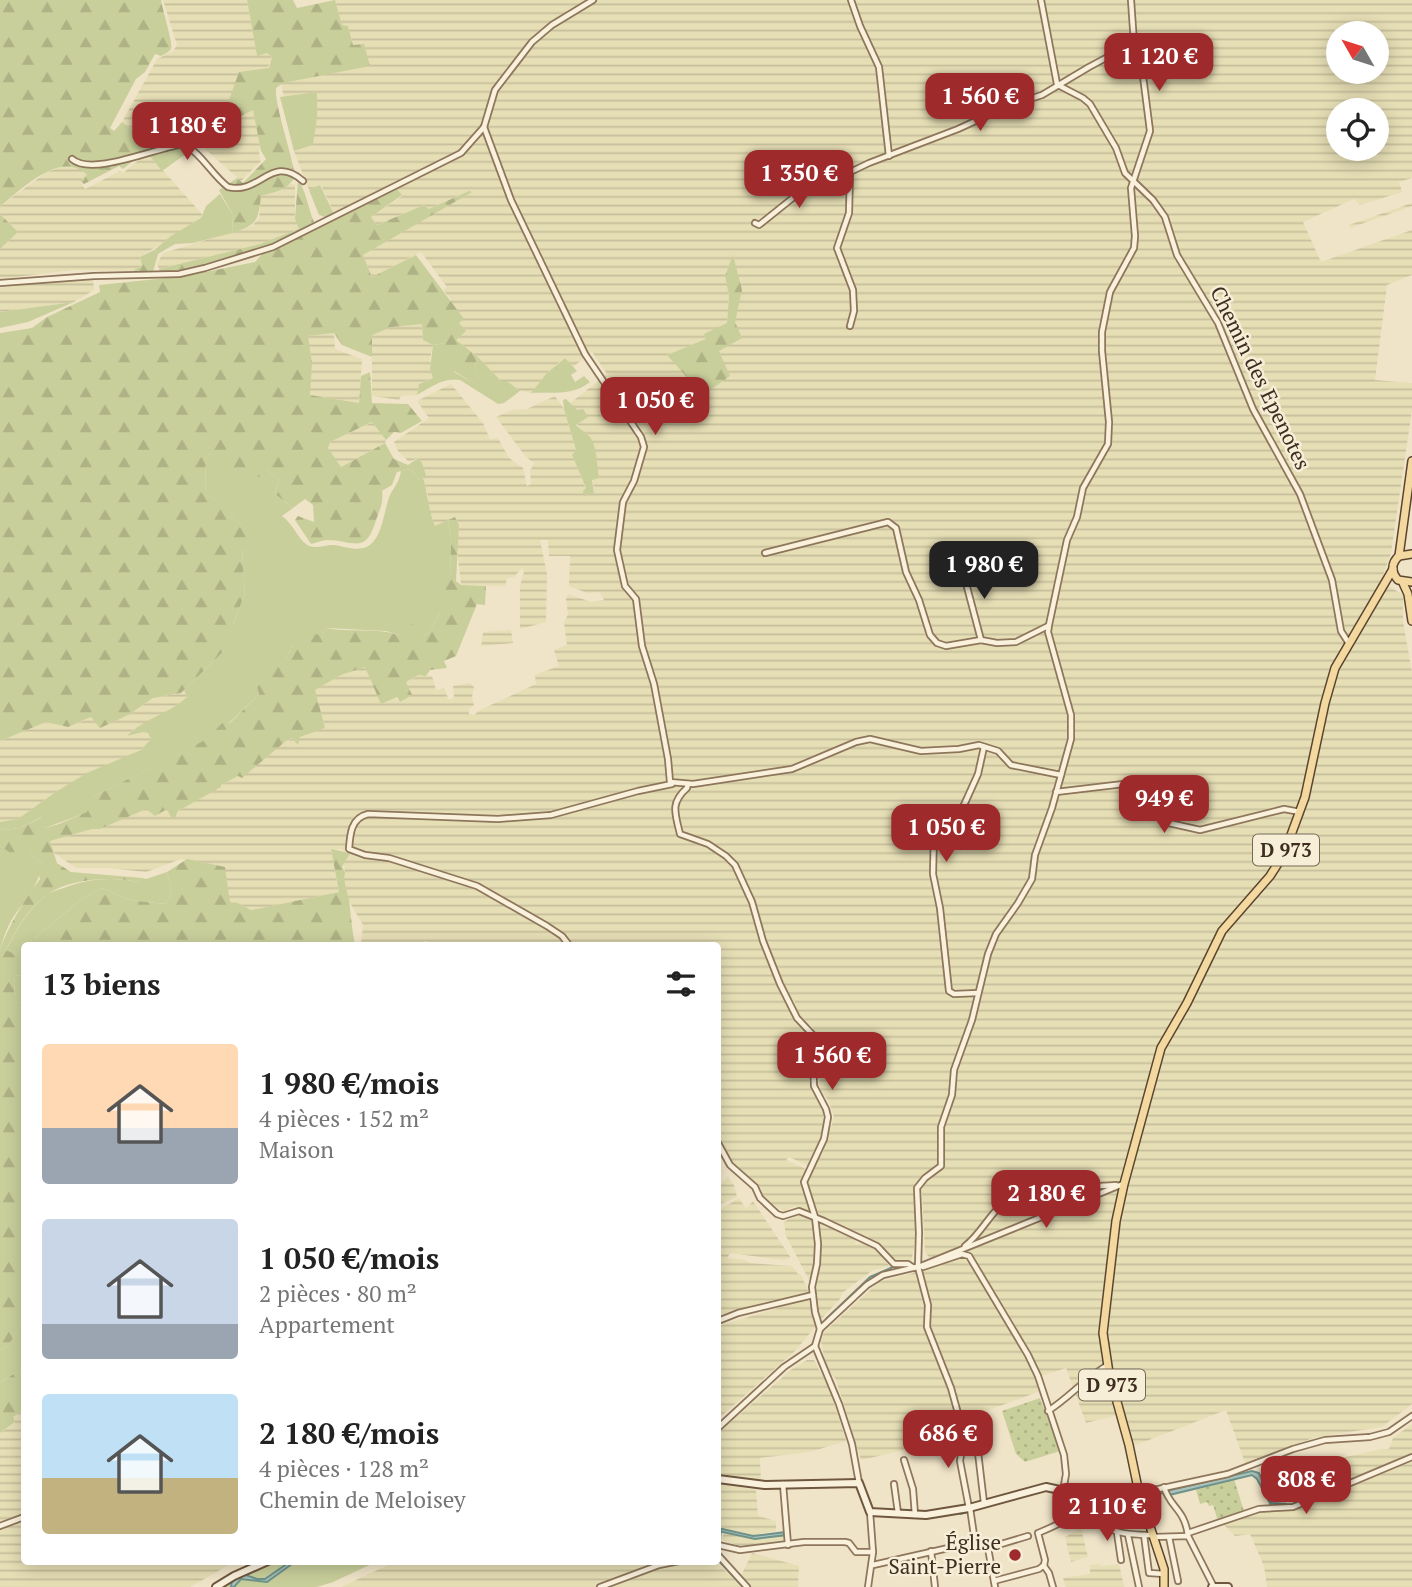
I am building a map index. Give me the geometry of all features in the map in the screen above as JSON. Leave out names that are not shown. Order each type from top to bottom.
[{"type":"main road","points":[[1412,461],[1399,556],[1393,569],[1408,593],[1412,621]]},
{"type":"main road","points":[[1399,556],[1412,554],[1407,544],[1404,514]]},
{"type":"main road","name":"D 973","points":[[1164,1587],[1165,1574],[1139,1492],[1108,1365],[1103,1326],[1116,1221],[1124,1184],[1161,1048],[1187,1003],[1222,931],[1281,860],[1300,812],[1331,681],[1348,642],[1393,569]]},
{"type":"main road","name":"D 973","points":[[1377,596],[1385,587],[1401,581]]},
{"type":"main road","points":[[1401,581],[1412,582]]},
{"type":"main road","points":[[721,1480],[744,1484],[859,1483],[870,1512],[915,1515],[970,1509],[1041,1488],[1087,1496],[1139,1492]]},
{"type":"main road","points":[[216,1587],[259,1565]]},
{"type":"main road","points":[[1213,1587],[1228,1587]]},
{"type":"street","points":[[0,283],[72,277],[179,274],[273,247],[461,153],[484,127],[495,90],[532,42],[552,25],[593,0]]},
{"type":"street","points":[[851,0],[879,67],[889,156]]},
{"type":"street","points":[[1041,0],[1058,85]]},
{"type":"street","points":[[975,1542],[960,1461],[964,1434],[951,1388],[927,1327],[928,1305],[918,1267],[917,1188],[925,1178],[940,1168],[941,1127],[950,1102],[956,1064],[972,1020],[994,939],[1032,879],[1035,855],[1052,808],[1071,739],[1071,716],[1048,632],[1067,540],[1077,517],[1083,488],[1108,444],[1102,332],[1110,292],[1134,248],[1131,188],[1150,131],[1143,76],[1134,43],[1131,0]]},
{"type":"street","points":[[755,223],[759,225],[799,194],[850,174],[857,168],[958,129],[1008,106],[1042,96],[1134,43]]},
{"type":"street","name":"Chemin des Epenotes","points":[[1058,85],[1090,104],[1116,148],[1125,173],[1153,200],[1165,217],[1178,255],[1218,323],[1253,409],[1300,494],[1332,580],[1341,631],[1348,642]]},
{"type":"street","points":[[484,127],[511,200],[585,354],[641,437],[644,447],[634,481],[623,502],[617,550],[625,586],[636,599],[642,646],[651,671],[668,759],[669,780],[673,784]]},
{"type":"street","points":[[72,159],[76,163],[88,165],[113,162],[184,144],[194,150],[228,187],[243,188],[280,170],[294,174],[303,181]]},
{"type":"street","points":[[850,174],[849,213],[837,248],[853,290],[855,304],[850,326]]},
{"type":"street","points":[[765,553],[888,522],[893,523],[897,528],[906,572],[933,640],[946,646],[981,640],[1016,642],[1049,625]]},
{"type":"street","points":[[962,568],[981,640]]},
{"type":"street","points":[[567,942],[547,926],[477,886],[389,858],[365,855],[349,849],[354,822],[360,816],[368,814],[498,819],[551,815],[673,784],[688,785],[792,769],[856,742],[870,739],[926,751],[979,745],[998,751],[1012,765],[1061,775]]},
{"type":"street","points":[[978,993],[952,994],[949,991],[942,919],[933,872],[935,830],[940,823],[956,815],[964,805],[978,774],[984,747]]},
{"type":"street","points":[[1056,792],[1149,781],[1158,791],[1169,824],[1200,830],[1284,809],[1300,812]]},
{"type":"street","points":[[688,785],[675,803],[680,834],[708,845],[735,864],[752,902],[763,942],[784,993],[797,1017],[811,1031],[814,1086],[828,1117],[824,1139],[804,1182],[815,1217],[818,1255],[813,1295],[820,1329],[815,1346],[852,1444],[859,1483]]},
{"type":"street","points":[[721,1148],[730,1165],[755,1187],[760,1198],[777,1214],[783,1216],[799,1211],[815,1217],[877,1246],[894,1265],[908,1264],[918,1267],[1124,1184]]},
{"type":"street","points":[[959,1251],[975,1238],[1004,1203],[1022,1194],[1124,1184]]},
{"type":"street","points":[[820,1329],[875,1279],[883,1275],[929,1266],[962,1254],[969,1255],[1038,1376],[1064,1455],[1066,1474],[1063,1491]]},
{"type":"street","points":[[721,1320],[738,1313],[813,1295]]},
{"type":"street","points":[[721,1426],[784,1367],[815,1346]]},
{"type":"street","points":[[1048,1411],[1065,1400],[1087,1378],[1108,1365]]},
{"type":"street","points":[[1139,1492],[1165,1491],[1228,1474],[1325,1440],[1389,1433],[1412,1416]]},
{"type":"street","points":[[964,1434],[977,1444],[984,1503]]},
{"type":"street","points":[[1085,1504],[1108,1529],[1117,1533],[1169,1537],[1188,1535],[1259,1509],[1293,1507],[1412,1457]]},
{"type":"street","points":[[904,1460],[913,1489],[915,1515]]},
{"type":"street","points":[[894,1483],[898,1514]]},
{"type":"street","points":[[783,1484],[788,1545]]},
{"type":"street","points":[[1165,1491],[1181,1512],[1188,1535],[1213,1587]]},
{"type":"street","points":[[1053,1587],[1044,1566],[1038,1533],[1060,1523],[1085,1504],[1087,1496]]},
{"type":"street","points":[[868,1587],[873,1565],[870,1512]]},
{"type":"street","points":[[0,1526],[21,1518]]},
{"type":"street","points":[[1117,1533],[1121,1560]]},
{"type":"street","points":[[1128,1535],[1139,1587]]},
{"type":"street","points":[[1144,1535],[1149,1573],[1165,1574]]},
{"type":"street","points":[[873,1565],[975,1542],[988,1548],[1028,1536]]},
{"type":"street","points":[[1169,1537],[1178,1581]]},
{"type":"street","points":[[721,1546],[740,1550],[812,1542],[845,1542],[856,1552],[873,1552]]},
{"type":"street","points":[[988,1548],[995,1584],[1044,1566]]},
{"type":"street","points":[[931,1551],[935,1587]]},
{"type":"street","points":[[721,1558],[747,1587]]},
{"type":"street","points":[[600,1587],[660,1565]]},
{"type":"shaded area","points":[[163,0],[247,0],[257,56],[267,53],[272,57],[253,110],[260,141],[261,161],[241,181],[204,148],[224,132],[213,124],[205,132],[191,135],[175,129],[188,141],[158,148],[122,122],[157,59],[173,51],[177,45]]},
{"type":"shaded area","points":[[335,0],[1412,0],[1412,178],[1399,182],[1402,192],[1360,205],[1354,199],[1303,222],[1321,262],[1412,230],[1412,275],[1387,285],[1375,380],[1412,383],[1412,410],[1391,553],[1381,581],[1403,595],[1403,621],[1412,672],[1412,1404],[1382,1427],[1316,1437],[1245,1463],[1226,1410],[1131,1447],[1122,1414],[1086,1423],[1066,1368],[1038,1377],[1043,1390],[981,1413],[956,1438],[861,1460],[836,1380],[826,1365],[821,1342],[824,1332],[879,1282],[936,1267],[925,1252],[922,1193],[916,1194],[917,1233],[911,1262],[894,1262],[878,1243],[820,1217],[807,1184],[810,1172],[823,1152],[834,1117],[829,1102],[820,1089],[815,1032],[811,1025],[799,1016],[794,1000],[790,1004],[794,1018],[806,1029],[809,1039],[809,1084],[822,1110],[824,1121],[819,1141],[807,1165],[789,1157],[786,1160],[806,1169],[802,1180],[810,1214],[795,1206],[784,1211],[763,1198],[760,1194],[762,1189],[729,1159],[721,1143],[721,942],[361,942],[363,925],[349,901],[343,880],[343,862],[350,853],[340,849],[331,850],[339,892],[251,910],[238,903],[230,903],[224,867],[181,859],[146,872],[76,868],[54,853],[50,841],[100,829],[146,808],[168,808],[177,815],[178,811],[265,759],[287,740],[325,728],[314,690],[365,666],[399,701],[411,695],[406,682],[420,675],[432,676],[436,690],[444,688],[449,700],[454,697],[453,686],[470,683],[474,687],[474,705],[469,709],[469,714],[474,715],[536,684],[535,675],[559,666],[554,650],[567,645],[564,623],[568,614],[568,594],[591,602],[604,600],[600,592],[587,593],[569,586],[570,556],[549,556],[548,540],[540,540],[547,574],[546,622],[520,629],[520,586],[524,572],[522,568],[514,577],[507,578],[505,586],[461,585],[457,548],[459,525],[454,517],[435,527],[428,509],[428,496],[418,458],[409,462],[398,451],[394,442],[429,418],[417,401],[451,384],[483,423],[490,439],[498,438],[509,458],[523,468],[527,486],[531,484],[530,471],[534,463],[526,457],[496,417],[512,410],[527,409],[555,396],[564,409],[576,450],[572,455],[586,489],[594,493],[589,435],[578,429],[577,410],[569,404],[607,374],[592,352],[573,367],[564,358],[546,374],[531,393],[520,391],[507,381],[501,381],[478,357],[456,340],[459,323],[463,318],[443,290],[447,287],[421,252],[372,277],[363,255],[469,191],[429,209],[424,205],[377,225],[371,217],[402,196],[397,189],[337,219],[321,185],[309,190],[294,151],[313,145],[317,92],[284,98],[281,84],[353,45],[348,26],[342,25]],"holes":[[[734,256],[735,325],[719,351],[667,355],[707,339],[705,334],[727,324],[729,296],[725,276]]]},
{"type":"shaded area","points":[[150,156],[202,214],[201,218],[140,257],[142,265],[133,271],[74,270],[0,279],[0,249],[18,232],[0,214],[0,206],[47,172],[67,165],[79,168],[87,175],[80,181],[85,189],[120,171],[123,173],[140,159]]},
{"type":"shaded area","points":[[295,184],[295,219],[300,229],[260,244],[159,269],[157,264],[163,253],[252,226],[259,218],[261,196]]},
{"type":"shaded area","points":[[1412,203],[1412,206],[1350,228],[1349,225]]},
{"type":"shaded area","points":[[93,279],[94,290],[74,302],[0,312],[0,288],[19,284]]},
{"type":"shaded area","points":[[422,323],[423,340],[433,345],[430,359],[433,378],[419,384],[417,395],[401,396],[399,400],[372,396],[372,335],[392,327]]},
{"type":"shaded area","points":[[334,333],[335,349],[362,359],[359,403],[309,395],[312,363],[307,336]]},
{"type":"shaded area","points":[[373,422],[386,440],[385,443],[340,467],[328,448],[330,442]]},
{"type":"shaded area","points":[[511,630],[513,643],[481,646],[483,632]]},
{"type":"shaded area","points":[[184,690],[187,697],[179,705],[133,730],[128,736],[148,733],[151,739],[141,750],[54,793],[18,819],[0,822],[0,741],[46,722],[68,727],[92,717],[130,714],[153,698],[181,693]]},
{"type":"shaded area","points":[[728,1177],[734,1185],[737,1197],[721,1204],[721,1184]]},
{"type":"shaded area","points":[[739,1198],[746,1209],[753,1201],[791,1258],[784,1260],[730,1253],[727,1258],[749,1263],[792,1266],[801,1275],[809,1293],[721,1317],[721,1209]]},
{"type":"shaded area","points":[[798,1214],[814,1222],[817,1258],[809,1280],[786,1236],[784,1222]]},
{"type":"shaded area","points":[[817,1222],[857,1238],[855,1244],[864,1243],[875,1247],[889,1266],[873,1270],[842,1293],[840,1299],[821,1319],[815,1294]]},
{"type":"shaded area","points":[[808,1299],[816,1326],[795,1351],[721,1416],[721,1325]]},
{"type":"shaded area","points":[[807,1360],[814,1360],[830,1390],[846,1441],[810,1452],[760,1458],[761,1482],[721,1479],[721,1430],[792,1369]]},
{"type":"shaded area","points":[[21,1411],[21,1565],[229,1565],[190,1587],[0,1587],[0,1433],[15,1423],[13,1417]]},
{"type":"shaded area","points":[[1412,1424],[1412,1587],[1267,1587],[1264,1566],[1250,1534],[1235,1536],[1221,1522],[1252,1511],[1287,1510],[1316,1497],[1325,1471],[1337,1459],[1389,1449],[1393,1438]]},
{"type":"shaded area","points":[[721,1484],[756,1490],[758,1516],[776,1521],[776,1531],[753,1535],[721,1528]]},
{"type":"shaded area","points":[[1081,1528],[1088,1557],[1071,1562],[1065,1537]]},
{"type":"shaded area","points":[[724,1532],[755,1539],[785,1535],[786,1542],[737,1545],[722,1540]]},
{"type":"shaded area","points":[[752,1553],[799,1566],[798,1587],[341,1587],[388,1565],[646,1565],[645,1572],[668,1565],[719,1565],[738,1582]]},
{"type":"shaded area","points":[[1119,1564],[1124,1587],[1066,1587],[1063,1578],[1090,1574],[1090,1565]]},
{"type":"green space","points":[[0,0],[161,0],[171,49],[161,56],[155,54],[145,72],[136,79],[110,128],[114,131],[122,122],[161,150],[182,146],[190,151],[162,171],[150,156],[138,157],[123,169],[119,166],[84,184],[80,181],[87,175],[76,168],[53,169],[30,182],[0,206]]},
{"type":"green space","points":[[247,0],[293,0],[297,8],[335,0],[342,25],[348,26],[353,45],[364,44],[370,66],[283,83],[276,88],[294,178],[284,188],[261,196],[255,221],[232,233],[233,215],[219,190],[237,178],[243,183],[266,159],[261,151],[253,110],[233,120],[224,114],[239,72],[269,68],[272,57],[267,53],[257,56]]},
{"type":"green space","points":[[317,92],[313,145],[294,151],[280,97]]},
{"type":"green space","points":[[298,180],[314,222],[260,249],[200,266],[161,273],[159,269],[260,244],[299,229],[295,219]]},
{"type":"green space","points":[[320,185],[334,214],[325,217],[319,215],[309,190]]},
{"type":"green space","points":[[397,189],[402,195],[371,217],[377,225],[424,205],[429,209],[472,192],[363,255],[372,277],[416,255],[464,319],[459,323],[466,331],[456,340],[478,357],[475,366],[480,387],[454,371],[463,360],[461,357],[449,361],[445,343],[433,345],[423,340],[422,324],[392,327],[372,335],[372,357],[342,345],[334,333],[308,336],[312,363],[310,395],[359,403],[361,376],[370,372],[372,403],[408,404],[422,421],[401,433],[394,432],[386,440],[372,422],[330,442],[328,448],[341,467],[385,443],[394,459],[408,465],[418,458],[426,475],[419,480],[411,469],[397,472],[392,485],[382,491],[382,503],[375,523],[367,539],[362,542],[357,544],[327,540],[311,544],[295,520],[298,516],[314,522],[313,505],[305,499],[293,508],[275,494],[279,479],[267,470],[259,477],[252,476],[249,480],[218,471],[213,455],[206,454],[205,495],[228,505],[229,511],[259,543],[249,556],[247,549],[242,549],[245,593],[233,625],[236,628],[223,652],[181,693],[153,698],[130,714],[100,728],[91,717],[68,727],[46,722],[0,741],[0,333],[32,328],[47,317],[100,292],[99,285],[186,276],[255,262],[263,253]]},
{"type":"green space","points":[[220,194],[233,215],[232,233],[193,243],[175,244],[158,254],[154,250],[201,218],[206,206]]},
{"type":"green space","points":[[0,214],[18,232],[0,249]]},
{"type":"green space","points":[[154,250],[158,254],[153,272],[133,271],[142,265],[140,257]]},
{"type":"green space","points":[[733,255],[742,290],[735,322],[742,338],[719,351],[730,376],[703,395],[667,355],[706,339],[704,334],[727,323],[729,296],[725,276]]},
{"type":"green space","points":[[74,302],[28,322],[0,328],[0,312]]},
{"type":"green space","points":[[445,343],[464,360],[454,372],[479,386],[475,366],[478,357],[501,381],[507,381],[520,391],[504,403],[498,404],[454,379],[438,383],[417,395],[419,384],[433,378],[430,369],[433,345]]},
{"type":"green space","points":[[565,358],[577,371],[571,375],[575,382],[584,376],[590,382],[570,391],[531,393],[546,374]]},
{"type":"green space","points":[[566,399],[577,410],[583,409],[588,417],[576,425],[590,437],[595,451],[599,478],[592,480],[594,493],[584,496],[583,491],[586,488],[572,455],[576,450],[564,409],[563,400]]},
{"type":"green space","points":[[206,454],[213,455],[252,476],[267,470],[279,479],[275,494],[293,508],[282,516],[303,541],[315,547],[333,545],[357,549],[370,545],[378,535],[390,495],[401,471],[411,469],[419,480],[423,477],[435,526],[448,520],[451,537],[450,576],[445,578],[445,610],[440,613],[429,633],[424,635],[407,631],[398,635],[386,631],[326,628],[322,635],[293,645],[285,660],[279,660],[257,687],[259,694],[228,724],[225,721],[208,739],[93,797],[88,812],[45,828],[41,817],[20,828],[3,830],[0,828],[0,822],[18,819],[87,773],[141,750],[151,739],[148,733],[127,736],[187,697],[184,690],[223,652],[245,593],[242,549],[247,548],[249,555],[258,543],[229,511],[227,505],[205,495]]},
{"type":"green space","points":[[455,517],[459,525],[456,581],[461,585],[486,586],[485,605],[477,604],[456,656],[444,661],[447,668],[430,670],[426,676],[419,675],[406,682],[412,695],[400,702],[397,697],[381,704],[365,667],[341,675],[315,690],[325,728],[300,737],[298,745],[292,738],[287,740],[242,778],[238,776],[221,785],[178,811],[175,818],[171,817],[167,809],[155,816],[146,809],[100,829],[50,841],[57,863],[71,872],[143,878],[139,882],[90,880],[54,891],[38,902],[27,915],[6,950],[15,954],[21,949],[21,975],[15,976],[14,1002],[21,1003],[21,1325],[8,1346],[0,1350],[0,949],[18,912],[40,879],[38,872],[42,864],[30,853],[21,860],[0,846],[0,828],[20,828],[42,817],[45,828],[87,812],[93,797],[207,739],[225,720],[229,724],[259,694],[257,687],[279,659],[285,660],[293,645],[307,633],[322,635],[326,628],[380,631],[398,635],[413,624],[424,635],[429,633],[445,609],[445,577],[450,576],[451,537],[448,520]]},
{"type":"green space","points":[[0,846],[10,852],[30,853],[42,864],[36,884],[6,931],[0,949]]},
{"type":"green space","points":[[331,849],[350,853],[342,867],[345,872],[355,942],[30,942],[83,898],[102,888],[130,900],[165,904],[172,894],[167,872],[187,859],[225,867],[230,902],[251,910],[339,892]]},
{"type":"green space","points":[[167,872],[172,894],[165,904],[130,900],[102,888],[83,898],[30,942],[21,942],[21,949],[15,954],[6,950],[27,915],[51,892],[92,880],[119,879],[139,882],[143,878]]},
{"type":"green space","points":[[21,975],[21,1003],[14,1002],[15,976]]},
{"type":"green space","points":[[21,1325],[21,1369],[0,1383],[0,1350],[8,1346]]},
{"type":"green space","points":[[21,1369],[21,1411],[13,1417],[15,1422],[0,1433],[0,1383]]},
{"type":"green space","points":[[1040,1398],[1060,1451],[1025,1462],[1016,1454],[1002,1411]]},
{"type":"green space","points":[[1234,1479],[1244,1511],[1218,1521],[1213,1505],[1209,1506],[1207,1502],[1200,1504],[1196,1490]]},
{"type":"green space","points":[[266,1565],[369,1565],[317,1587],[223,1587],[243,1574]]},
{"type":"water","points":[[1252,1471],[1259,1473],[1272,1503],[1286,1504],[1287,1507],[1272,1507],[1257,1479],[1252,1475],[1169,1495],[1166,1491]]},
{"type":"water","points":[[721,1529],[753,1536],[786,1532],[786,1535],[755,1539],[721,1532]]},
{"type":"water","points":[[285,1565],[290,1565],[267,1582],[241,1579],[231,1587],[232,1580],[243,1574],[265,1579]]},
{"type":"waterway","points":[[826,1319],[870,1277],[893,1267]]},
{"type":"waterway","points":[[1318,1471],[1327,1463]]},
{"type":"waterway","points":[[1154,1496],[1163,1493]]},
{"type":"waterway","points":[[960,1514],[975,1510]]},
{"type":"waterway","points":[[721,1563],[743,1587]]},
{"type":"place","name":"Église Saint-Pierre","points":[[1015,1555]]}]
